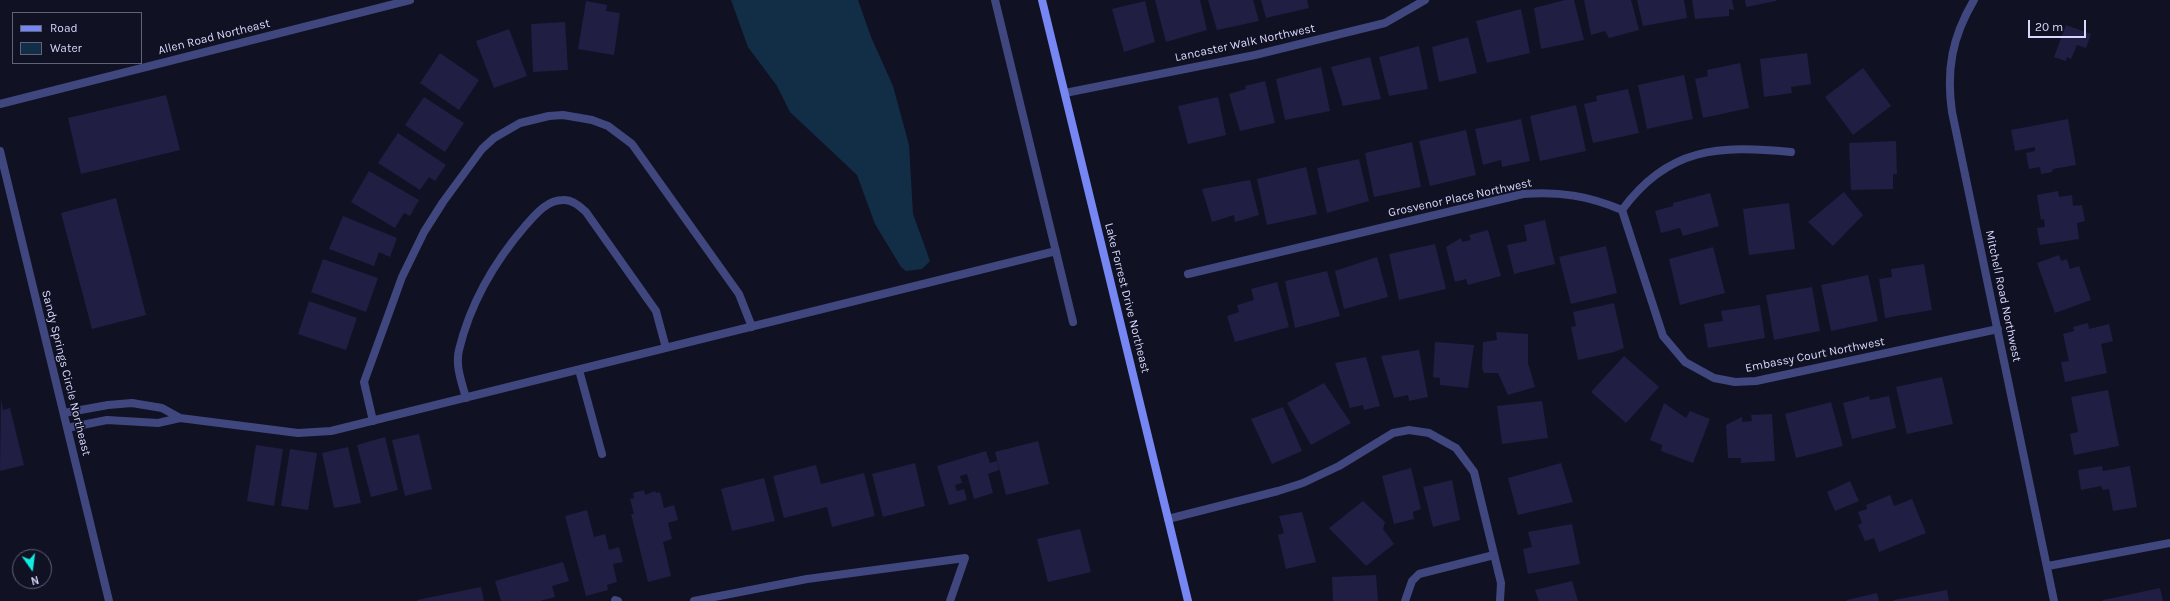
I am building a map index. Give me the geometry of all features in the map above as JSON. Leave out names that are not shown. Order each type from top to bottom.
[{"type":"street","name":"Allen Road Northeast","points":[[0,104],[410,0]]},
{"type":"street","points":[[995,0],[1073,322]]},
{"type":"street","name":"Lake Forrest Drive Northeast","points":[[1042,0],[1188,601]]},
{"type":"street","name":"Lancaster Walk Northwest","points":[[1065,93],[1255,54],[1385,23],[1425,0]]},
{"type":"street","name":"Mitchell Road Northwest","points":[[1974,0],[1955,41],[1950,63],[1948,88],[2048,566],[2054,601]]},
{"type":"street","points":[[373,421],[364,382],[399,284],[412,253],[443,202],[482,150],[507,129],[534,119],[562,115],[592,120],[608,126],[632,144],[739,294],[752,327]]},
{"type":"street","points":[[1622,210],[1636,191],[1650,178],[1670,165],[1690,156],[1712,151],[1757,148],[1791,152]]},
{"type":"street","name":"Sandy Springs Circle Northeast","points":[[0,151],[109,601]]},
{"type":"street","name":"Grosvenor Place Northwest","points":[[1188,274],[1523,194],[1545,192],[1574,194],[1601,201],[1622,210]]},
{"type":"street","points":[[466,398],[457,359],[459,350],[483,288],[511,242],[538,212],[558,200],[572,202],[586,212],[652,304],[657,315],[666,348]]},
{"type":"street","name":"Embassy Court Northwest","points":[[1622,210],[1663,336],[1685,362],[1714,378],[1735,382],[1756,381],[1998,329]]},
{"type":"street","points":[[67,428],[107,420],[158,423],[180,418],[308,434],[331,431],[1056,251]]},
{"type":"street","points":[[579,370],[602,454]]},
{"type":"street","points":[[64,413],[108,405],[132,404],[162,408],[180,418]]},
{"type":"street","points":[[1168,519],[1278,492],[1303,483],[1339,466],[1393,433],[1409,430],[1429,433],[1456,448],[1474,472],[1501,583],[1500,601]]},
{"type":"street","points":[[2048,566],[2170,544]]},
{"type":"street","points":[[1405,601],[1412,581],[1419,574],[1494,555]]},
{"type":"street","points":[[694,601],[807,579],[965,558],[950,601]]},
{"type":"water","points":[[731,0],[858,0],[871,37],[893,86],[909,145],[913,214],[930,261],[922,269],[906,271],[901,267],[875,224],[857,175],[790,112],[777,86],[748,47]]},
{"type":"building","points":[[1155,0],[1200,0],[1207,30],[1166,42]]},
{"type":"building","points":[[1208,0],[1253,0],[1259,21],[1217,30]]},
{"type":"building","points":[[1261,0],[1307,0],[1309,8],[1266,18]]},
{"type":"building","points":[[1565,0],[1574,0],[1584,40],[1541,49],[1534,8]]},
{"type":"building","points":[[1584,0],[1631,0],[1639,30],[1609,38],[1605,31],[1591,35]]},
{"type":"building","points":[[1637,0],[1684,0],[1687,18],[1643,26]]},
{"type":"building","points":[[1692,0],[1732,0],[1734,10],[1729,9],[1729,16],[1695,19]]},
{"type":"building","points":[[1745,0],[1776,0],[1776,1],[1746,7]]},
{"type":"building","points":[[586,1],[607,5],[606,11],[620,13],[614,55],[578,49]]},
{"type":"building","points":[[1145,1],[1155,42],[1124,52],[1112,9]]},
{"type":"building","points":[[1521,9],[1530,53],[1487,63],[1476,21]]},
{"type":"building","points":[[565,22],[568,70],[533,72],[531,24]]},
{"type":"building","points":[[2066,25],[2091,34],[2086,48],[2077,45],[2071,59],[2067,57],[2066,61],[2054,57]]},
{"type":"building","points":[[509,29],[527,76],[494,88],[476,41]]},
{"type":"building","points":[[1468,37],[1477,73],[1439,82],[1432,47]]},
{"type":"building","points":[[1419,46],[1428,89],[1389,96],[1379,57]]},
{"type":"building","points":[[440,53],[479,80],[459,110],[420,83]]},
{"type":"building","points":[[1807,53],[1811,84],[1791,87],[1792,93],[1764,97],[1760,59]]},
{"type":"building","points":[[1370,57],[1381,99],[1343,106],[1331,67]]},
{"type":"building","points":[[1740,63],[1749,108],[1703,118],[1695,79],[1708,76],[1707,70]]},
{"type":"building","points":[[1321,67],[1330,111],[1285,120],[1276,79]]},
{"type":"building","points":[[1863,68],[1891,106],[1853,135],[1825,97]]},
{"type":"building","points":[[1684,75],[1693,119],[1647,129],[1638,85]]},
{"type":"building","points":[[1265,81],[1275,123],[1240,131],[1229,94],[1246,89],[1245,86]]},
{"type":"building","points":[[1628,89],[1639,133],[1593,143],[1584,104],[1597,101],[1596,96]]},
{"type":"building","points":[[166,95],[180,150],[81,174],[68,118]]},
{"type":"building","points":[[424,97],[464,123],[445,152],[405,125]]},
{"type":"building","points":[[1218,97],[1226,135],[1188,144],[1178,106]]},
{"type":"building","points":[[1576,105],[1586,151],[1540,161],[1530,116]]},
{"type":"building","points":[[1521,119],[1530,161],[1502,167],[1501,160],[1483,165],[1475,129]]},
{"type":"building","points":[[2068,119],[2076,165],[2053,169],[2052,172],[2041,174],[2040,167],[2029,169],[2026,153],[2035,151],[2035,147],[2015,151],[2011,130]]},
{"type":"building","points":[[1466,130],[1476,175],[1430,186],[1419,141]]},
{"type":"building","points":[[398,133],[446,165],[435,181],[429,177],[420,190],[378,163]]},
{"type":"building","points":[[1896,141],[1897,174],[1893,174],[1893,189],[1851,190],[1849,143]]},
{"type":"building","points":[[1412,142],[1421,187],[1374,197],[1365,153]]},
{"type":"building","points":[[1359,159],[1369,201],[1327,213],[1317,168]]},
{"type":"building","points":[[1306,167],[1317,214],[1267,225],[1257,179]]},
{"type":"building","points":[[369,171],[419,200],[410,216],[404,213],[395,228],[351,202]]},
{"type":"building","points":[[1250,180],[1259,215],[1235,222],[1234,215],[1212,222],[1202,189]]},
{"type":"building","points":[[2058,191],[2059,197],[2072,195],[2073,206],[2082,205],[2085,221],[2077,223],[2079,239],[2040,245],[2037,228],[2045,227],[2044,219],[2041,220],[2037,195]]},
{"type":"building","points":[[1844,192],[1863,215],[1833,246],[1808,222]]},
{"type":"building","points":[[1710,193],[1719,226],[1683,236],[1680,228],[1661,233],[1655,211],[1673,206],[1673,203]]},
{"type":"building","points":[[116,198],[146,315],[92,329],[61,213]]},
{"type":"building","points":[[1789,203],[1795,249],[1749,255],[1743,209]]},
{"type":"building","points":[[343,216],[397,238],[390,257],[379,252],[374,266],[329,249]]},
{"type":"building","points":[[1545,220],[1555,264],[1514,274],[1507,245],[1527,241],[1524,225]]},
{"type":"building","points":[[1488,230],[1501,276],[1468,285],[1466,279],[1455,282],[1446,247],[1461,238],[1462,242],[1471,240],[1469,235]]},
{"type":"building","points":[[1435,244],[1446,289],[1399,300],[1389,254]]},
{"type":"building","points":[[1606,246],[1617,293],[1571,304],[1559,257]]},
{"type":"building","points":[[1713,247],[1725,293],[1680,305],[1669,259]]},
{"type":"building","points":[[2059,255],[2061,261],[2067,259],[2070,269],[2079,266],[2091,300],[2055,313],[2037,263]]},
{"type":"building","points":[[1377,257],[1388,297],[1344,309],[1335,271]]},
{"type":"building","points":[[323,259],[378,278],[366,312],[311,292]]},
{"type":"building","points":[[1924,264],[1932,310],[1885,318],[1879,279],[1892,277],[1891,269]]},
{"type":"building","points":[[1327,271],[1340,316],[1295,328],[1285,281]]},
{"type":"building","points":[[1868,275],[1878,321],[1831,331],[1821,285]]},
{"type":"building","points":[[1277,282],[1289,327],[1235,342],[1227,316],[1239,312],[1237,305],[1254,300],[1251,289]]},
{"type":"building","points":[[1812,287],[1820,331],[1774,340],[1766,295]]},
{"type":"building","points":[[309,301],[357,318],[346,350],[298,334]]},
{"type":"building","points":[[1614,303],[1624,348],[1614,352],[1578,360],[1571,327],[1576,326],[1573,312]]},
{"type":"building","points":[[1760,305],[1765,338],[1708,348],[1704,324],[1723,321],[1721,311]]},
{"type":"building","points":[[2088,323],[2089,329],[2109,324],[2113,341],[2101,344],[2107,373],[2065,382],[2061,362],[2069,361],[2063,334],[2074,331],[2073,327]]},
{"type":"building","points":[[1496,332],[1528,334],[1528,363],[1535,387],[1508,395],[1498,373],[1484,373],[1482,368],[1483,342],[1497,340]]},
{"type":"building","points":[[1435,342],[1474,345],[1468,388],[1440,385],[1440,378],[1433,377]]},
{"type":"building","points":[[1419,350],[1428,397],[1409,401],[1408,395],[1394,398],[1381,356]]},
{"type":"building","points":[[1624,356],[1659,387],[1626,423],[1591,392]]},
{"type":"building","points":[[1366,357],[1380,406],[1364,410],[1363,405],[1350,408],[1335,363]]},
{"type":"building","points":[[1942,377],[1953,424],[1907,434],[1896,387]]},
{"type":"building","points":[[1324,383],[1351,423],[1311,445],[1287,403]]},
{"type":"building","points":[[2108,390],[2119,446],[2074,455],[2070,434],[2078,432],[2071,397]]},
{"type":"building","points":[[1869,396],[1870,400],[1889,396],[1896,428],[1852,439],[1843,403]]},
{"type":"building","points":[[1,399],[3,410],[10,408],[24,465],[0,471]]},
{"type":"building","points":[[1542,401],[1548,438],[1502,444],[1497,406]]},
{"type":"building","points":[[1831,402],[1843,446],[1796,458],[1785,414]]},
{"type":"building","points":[[1664,403],[1686,418],[1690,411],[1710,419],[1693,463],[1661,451],[1662,445],[1650,440]]},
{"type":"building","points":[[1283,407],[1302,451],[1272,464],[1251,419]]},
{"type":"building","points":[[1772,414],[1775,461],[1741,463],[1741,458],[1728,458],[1726,425],[1742,417],[1742,422],[1752,421],[1751,415]]},
{"type":"building","points":[[419,434],[432,489],[405,496],[392,440]]},
{"type":"building","points":[[385,437],[398,490],[371,497],[357,445]]},
{"type":"building","points":[[1038,441],[1049,484],[1006,495],[995,452]]},
{"type":"building","points":[[256,445],[283,449],[274,506],[247,501]]},
{"type":"building","points":[[348,447],[361,503],[334,508],[322,453]]},
{"type":"building","points":[[290,449],[317,453],[308,510],[281,506]]},
{"type":"building","points":[[986,451],[990,463],[997,461],[999,470],[988,474],[993,493],[974,499],[967,474],[960,476],[962,483],[955,485],[957,491],[964,489],[967,500],[949,505],[937,466]]},
{"type":"building","points":[[915,463],[925,506],[883,517],[872,474]]},
{"type":"building","points":[[1561,463],[1573,502],[1518,515],[1508,478]]},
{"type":"building","points":[[816,465],[821,484],[864,473],[875,516],[832,527],[827,507],[784,518],[773,476]]},
{"type":"building","points":[[2102,466],[2103,471],[2130,466],[2137,507],[2113,511],[2109,489],[2103,490],[2101,486],[2081,490],[2078,470]]},
{"type":"building","points":[[1411,468],[1421,509],[1413,512],[1414,519],[1394,524],[1382,476]]},
{"type":"building","points":[[764,478],[775,521],[732,531],[721,489]]},
{"type":"building","points":[[1452,480],[1460,520],[1433,527],[1423,487]]},
{"type":"building","points":[[1850,481],[1859,501],[1835,511],[1827,492]]},
{"type":"building","points":[[644,490],[645,495],[655,491],[656,493],[660,492],[664,508],[674,505],[678,520],[668,523],[672,539],[663,542],[671,576],[648,582],[631,514],[634,514],[630,499],[634,498],[633,493]]},
{"type":"building","points":[[1890,495],[1894,506],[1912,499],[1926,533],[1879,552],[1874,538],[1865,541],[1858,525],[1862,523],[1858,512],[1867,509],[1866,505]]},
{"type":"building","points":[[1363,501],[1385,522],[1383,529],[1394,544],[1366,566],[1329,528]]},
{"type":"building","points":[[587,510],[594,537],[605,534],[609,550],[619,547],[623,562],[613,564],[617,582],[607,585],[608,590],[586,596],[565,516]]},
{"type":"building","points":[[1302,512],[1316,562],[1286,569],[1278,535],[1284,533],[1279,516]]},
{"type":"building","points":[[1572,524],[1580,564],[1528,574],[1523,549],[1532,547],[1528,532]]},
{"type":"building","points":[[1080,529],[1091,572],[1048,582],[1037,539]]},
{"type":"building","points":[[563,562],[569,581],[552,586],[555,597],[540,601],[501,601],[495,581]]},
{"type":"building","points":[[1376,575],[1378,601],[1333,601],[1332,577]]},
{"type":"building","points":[[1572,581],[1578,601],[1539,601],[1535,590]]},
{"type":"building","points":[[481,587],[484,601],[417,601],[417,600]]},
{"type":"building","points":[[2160,588],[2163,601],[2103,601],[2103,600]]},
{"type":"building","points":[[1947,590],[1949,601],[1894,601],[1894,600]]},
{"type":"building","points":[[1877,593],[1879,601],[1847,601],[1847,600]]}]
